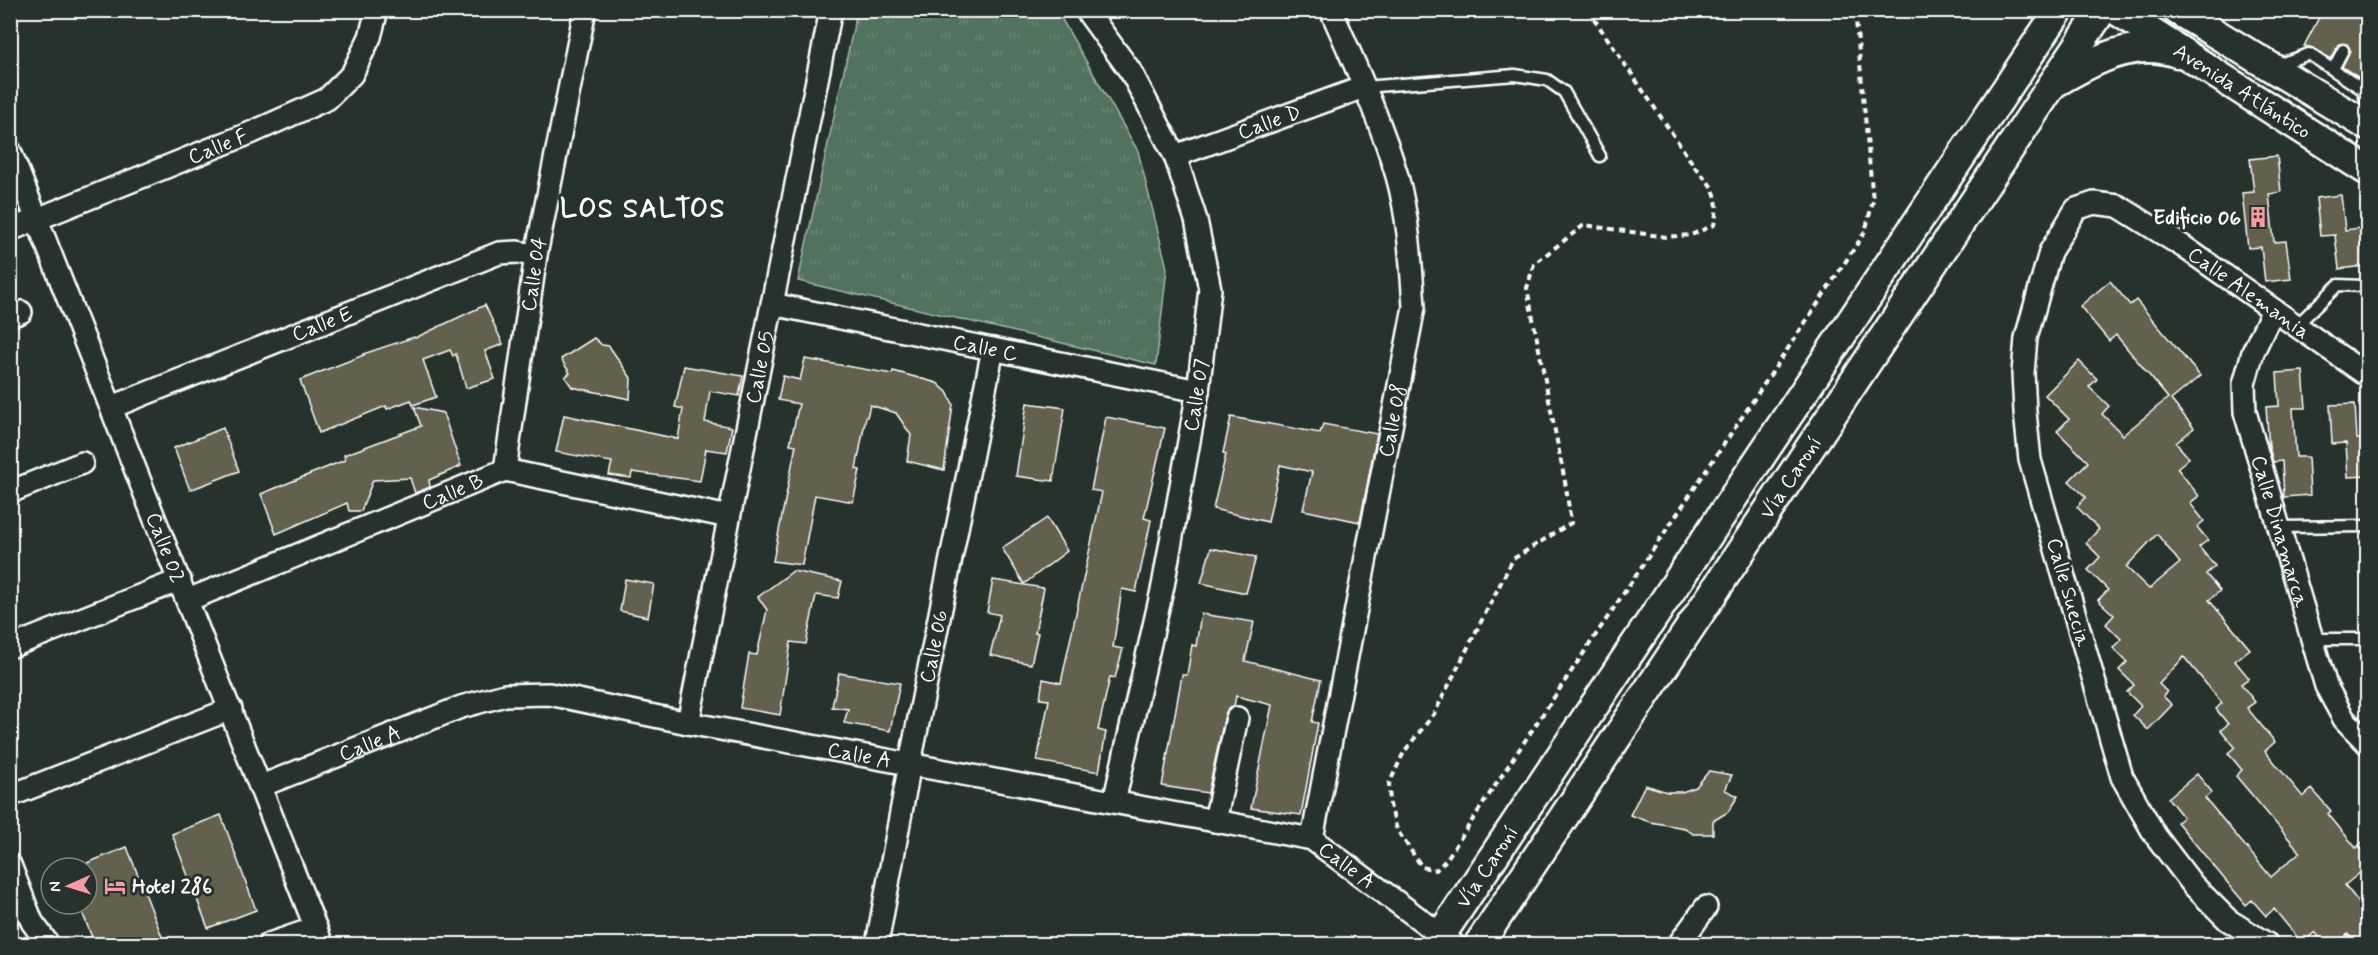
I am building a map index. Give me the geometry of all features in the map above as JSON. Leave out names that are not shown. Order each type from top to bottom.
[{"type":"main road","name":"Vía Caroní","points":[[1479,945],[2103,10]]},
{"type":"main road","name":"Avenida Atlántico","points":[[2116,10],[2367,171]]},
{"type":"main road","name":"Avenida Atlántico","points":[[2177,10],[2208,21],[2271,68],[2367,126]]},
{"type":"main road","name":"Vía Caroní","points":[[1443,942],[2051,16]]},
{"type":"main road","points":[[2054,84],[2119,50],[2162,47],[2193,59]]},
{"type":"street","name":"Calle F","points":[[10,230],[253,132],[327,99],[352,74],[370,37],[377,10]]},
{"type":"street","name":"Calle 04","points":[[505,470],[536,255],[585,10]]},
{"type":"street","name":"Calle 05","points":[[688,723],[831,10]]},
{"type":"street","name":"Calle 07","points":[[1086,10],[1131,72],[1175,156],[1196,220],[1210,289],[1198,391],[1162,586],[1114,802]]},
{"type":"street","name":"Calle 08","points":[[1312,839],[1414,307],[1410,245],[1397,176],[1364,87],[1331,10]]},
{"type":"street","name":"Calle D","points":[[1175,156],[1364,87]]},
{"type":"street","name":"Calle 02","points":[[10,151],[319,936]]},
{"type":"street","name":"Calle Alemania","points":[[2094,203],[2118,206],[2184,247],[2367,376]]},
{"type":"street","name":"Calle Suecia","points":[[2094,203],[2076,209],[2050,252],[2026,338],[2025,412],[2030,460],[2122,777],[2155,835],[2193,885],[2228,920],[2267,945]]},
{"type":"street","name":"Calle E","points":[[112,407],[499,254],[518,252],[536,255]]},
{"type":"street","name":"Calle C","points":[[772,304],[1198,391]]},
{"type":"street","name":"Calle Dinamarca","points":[[2273,310],[2253,352],[2244,384],[2245,412],[2326,686],[2344,719],[2367,744]]},
{"type":"street","name":"Calle 06","points":[[877,945],[910,763],[993,349]]},
{"type":"street","points":[[10,492],[82,463]]},
{"type":"street","name":"Calle B","points":[[188,600],[505,470],[729,517]]},
{"type":"street","points":[[10,647],[180,580]]},
{"type":"street","name":"Calle A","points":[[261,786],[461,707],[505,695],[549,694],[688,723],[1312,839],[1443,942]]},
{"type":"street","points":[[17,793],[231,709]]},
{"type":"street","points":[[1215,821],[1237,718]]},
{"type":"street","points":[[10,865],[32,922],[48,945]]},
{"type":"street","points":[[1679,945],[1706,907]]},
{"type":"street","points":[[269,945],[319,936]]},
{"type":"lane","points":[[2333,69],[2343,50]]},
{"type":"lane","points":[[2271,68],[2308,54],[2362,89],[2367,105]]},
{"type":"lane","points":[[1364,87],[1515,75],[1547,80],[1564,92],[1600,156]]},
{"type":"lane","points":[[2296,326],[2338,285],[2363,286],[2367,291]]},
{"type":"lane","points":[[2279,527],[2367,526]]},
{"type":"lane","points":[[2312,639],[2367,639]]},
{"type":"path","points":[[1588,10],[1695,166],[1712,186],[1718,206],[1714,225],[1691,235],[1666,237],[1584,225],[1534,264],[1527,288],[1566,487],[1571,524],[1513,559],[1434,714],[1404,752],[1389,784],[1390,805],[1397,830],[1426,870],[1436,870],[1446,860],[1583,650],[1733,433],[1865,232],[1873,201],[1855,10]]},
{"type":"green space","points":[[857,11],[1057,11],[1138,151],[1167,268],[1156,365],[798,281]]},
{"type":"building","points":[[2323,10],[2367,10],[2367,83],[2342,67],[2350,50],[2347,44],[2339,44],[2330,59],[2313,48],[2304,46]]},
{"type":"building","name":"Edificio 06","points":[[2277,156],[2281,192],[2269,194],[2274,242],[2286,241],[2291,279],[2265,282],[2261,247],[2248,248],[2242,193],[2254,192],[2250,159]]},
{"type":"building","points":[[2341,195],[2345,230],[2360,228],[2365,266],[2339,269],[2335,235],[2320,236],[2316,198]]},
{"type":"building","points":[[2110,281],[2130,305],[2136,300],[2200,376],[2171,400],[2194,428],[2176,443],[2189,458],[2177,468],[2199,496],[2190,503],[2204,521],[2197,527],[2208,540],[2199,547],[2215,566],[2206,574],[2220,591],[2209,600],[2250,649],[2235,661],[2249,678],[2241,684],[2255,702],[2247,708],[2275,742],[2265,751],[2303,797],[2312,789],[2331,811],[2328,814],[2356,848],[2367,838],[2367,867],[2345,885],[2367,913],[2367,945],[2357,945],[2348,934],[2336,945],[2326,945],[2315,932],[2302,943],[2274,909],[2266,916],[2252,900],[2246,905],[2177,822],[2183,817],[2168,798],[2197,774],[2212,792],[2205,798],[2271,877],[2300,852],[2236,776],[2242,770],[2228,753],[2235,747],[2221,730],[2228,724],[2216,709],[2222,703],[2184,657],[2159,684],[2167,692],[2163,696],[2172,705],[2148,730],[2133,715],[2141,706],[2127,692],[2134,685],[2119,670],[2127,662],[2113,648],[2121,639],[2106,624],[2114,615],[2098,600],[2108,590],[2088,570],[2100,557],[2086,543],[2099,529],[2077,507],[2086,497],[2069,481],[2088,462],[2057,431],[2069,419],[2045,395],[2079,361],[2097,379],[2089,387],[2109,406],[2102,414],[2123,435],[2168,398],[2116,335],[2109,341],[2080,306]],"holes":[[[2157,534],[2180,563],[2149,589],[2126,567]]]},
{"type":"building","points":[[485,305],[503,344],[485,351],[495,379],[466,388],[456,354],[453,356],[450,350],[423,360],[436,397],[413,405],[411,400],[387,409],[386,406],[319,433],[300,380],[363,354],[415,338]]},
{"type":"building","points":[[594,338],[602,345],[609,346],[631,378],[630,399],[572,387],[565,377],[570,373],[561,359]]},
{"type":"building","points":[[805,359],[892,374],[893,371],[937,383],[947,392],[953,404],[944,470],[907,461],[911,435],[896,413],[870,405],[856,469],[860,470],[853,502],[815,495],[802,565],[773,561],[796,445],[790,444],[799,404],[778,400],[783,376],[800,380]]},
{"type":"building","points":[[684,366],[743,376],[739,396],[710,391],[705,422],[732,427],[727,452],[706,449],[700,481],[632,472],[631,478],[609,475],[612,462],[556,452],[564,415],[678,439],[683,409],[675,407]]},
{"type":"building","points":[[2303,371],[2306,408],[2293,408],[2296,457],[2308,457],[2310,495],[2284,497],[2282,461],[2273,462],[2269,447],[2266,407],[2279,406],[2277,373]]},
{"type":"building","points":[[1027,403],[1065,408],[1053,481],[1016,476]]},
{"type":"building","points":[[2355,404],[2357,439],[2367,439],[2367,476],[2348,477],[2346,443],[2332,444],[2330,405]]},
{"type":"building","points":[[414,407],[443,413],[461,466],[429,480],[430,487],[415,493],[410,478],[373,480],[361,511],[349,511],[347,503],[276,534],[261,494],[345,460],[344,455],[421,426]]},
{"type":"building","points":[[1106,417],[1165,428],[1144,518],[1151,520],[1136,592],[1122,589],[1113,647],[1123,649],[1115,678],[1110,677],[1098,730],[1106,732],[1099,772],[1037,761],[1049,700],[1040,699],[1043,679],[1061,683],[1102,492],[1091,490]]},
{"type":"building","points":[[1231,417],[1320,433],[1323,424],[1377,434],[1360,522],[1303,510],[1312,472],[1280,465],[1268,522],[1213,509],[1226,454],[1223,453]]},
{"type":"building","points":[[223,428],[239,471],[190,490],[174,448]]},
{"type":"building","points":[[1047,518],[1067,551],[1024,584],[1002,548]]},
{"type":"building","points":[[1211,548],[1256,557],[1246,593],[1201,583]]},
{"type":"building","points":[[793,571],[842,581],[838,598],[816,595],[806,644],[791,642],[780,715],[740,708],[749,654],[757,655],[767,610],[758,597]]},
{"type":"building","points":[[625,579],[654,584],[648,617],[620,611]]},
{"type":"building","points":[[993,580],[1044,588],[1031,664],[990,655],[1000,615],[987,612]]},
{"type":"building","points":[[1201,614],[1254,622],[1245,661],[1321,680],[1312,722],[1318,723],[1301,815],[1251,808],[1272,705],[1236,696],[1234,706],[1228,709],[1225,715],[1208,793],[1162,786],[1182,675],[1187,675],[1192,645],[1196,646]]},
{"type":"building","points":[[839,673],[900,683],[890,731],[844,723],[848,709],[832,707]]},
{"type":"building","points":[[1709,771],[1732,775],[1725,790],[1738,796],[1728,812],[1713,821],[1713,834],[1693,834],[1685,828],[1650,822],[1630,815],[1645,785],[1667,792],[1682,792],[1696,787]]},
{"type":"building","points":[[221,815],[256,910],[208,928],[172,834]]},
{"type":"building","name":"Hotel 286","points":[[127,847],[163,939],[150,945],[95,945],[84,916],[99,916],[99,858]]},
{"type":"place","name":"Edificio 06","points":[[2258,217]]},
{"type":"place","name":"Hotel 286","points":[[115,886]]},
{"type":"district","name":"LOS SALTOS","points":[[643,208]]}]
